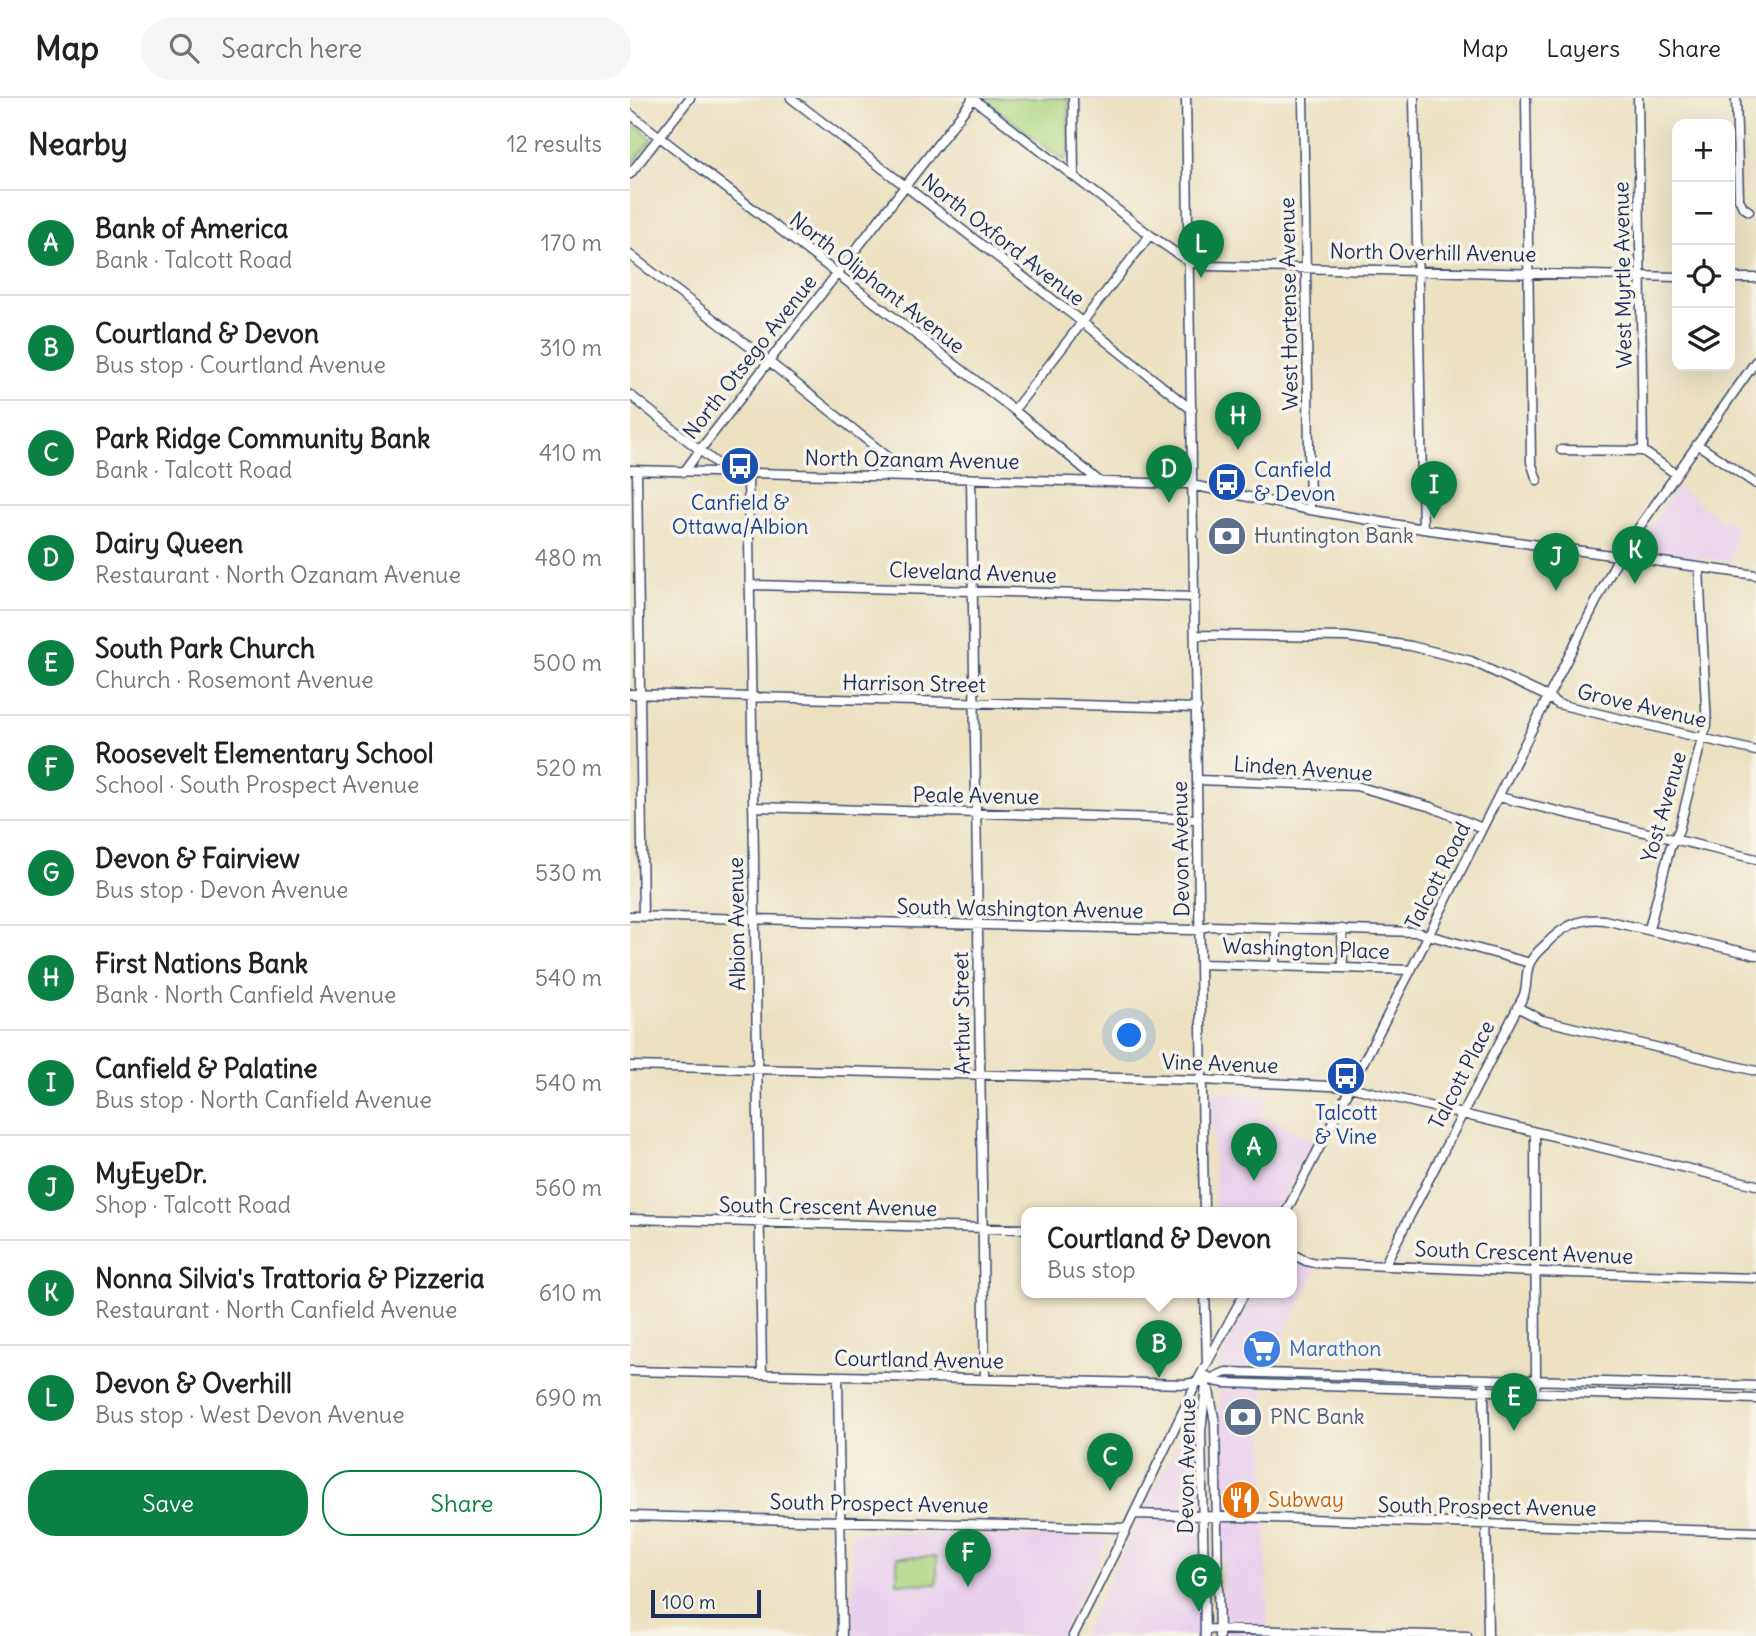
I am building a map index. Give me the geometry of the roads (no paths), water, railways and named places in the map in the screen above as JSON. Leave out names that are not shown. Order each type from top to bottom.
[{"type":"street","points":[[630,174],[690,98]]},
{"type":"street","name":"North Oxford Avenue","points":[[791,98],[1082,322],[1192,411]]},
{"type":"street","points":[[972,98],[1189,262]]},
{"type":"street","name":"North Otsego Avenue","points":[[684,472],[972,98]]},
{"type":"street","points":[[1073,98],[1074,176]]},
{"type":"street","name":"Devon Avenue","points":[[1186,98],[1204,1207]]},
{"type":"street","name":"West Hortense Avenue","points":[[1303,98],[1310,510]]},
{"type":"street","points":[[1414,98],[1423,529]]},
{"type":"street","points":[[1526,98],[1531,462],[1537,480]]},
{"type":"street","name":"West Myrtle Avenue","points":[[1637,98],[1643,451]]},
{"type":"street","points":[[1736,98],[1739,199],[1740,204],[1749,211]]},
{"type":"street","name":"North Oliphant Avenue","points":[[630,114],[1014,410],[1100,482]]},
{"type":"street","points":[[1014,410],[1150,235]]},
{"type":"street","points":[[630,255],[913,477]]},
{"type":"street","name":"North Overhill Avenue","points":[[1189,262],[1208,265],[1672,277]]},
{"type":"street","points":[[1735,278],[1756,278]]},
{"type":"street","name":"Talcott Road","points":[[1289,1207],[1619,556],[1756,361]]},
{"type":"street","points":[[630,395],[729,473]]},
{"type":"street","points":[[1697,444],[1756,485]]},
{"type":"street","points":[[1561,450],[1643,451],[1676,474]]},
{"type":"street","points":[[634,470],[643,917]]},
{"type":"street","name":"North Ozanam Avenue","points":[[634,470],[1183,484],[1310,510],[1423,529],[1756,575]]},
{"type":"street","name":"Albion Avenue","points":[[748,473],[762,1374]]},
{"type":"street","name":"Arthur Street","points":[[971,479],[985,1379]]},
{"type":"street","name":"Yost Avenue","points":[[1649,929],[1707,726],[1699,568]]},
{"type":"street","name":"Cleveland Avenue","points":[[750,585],[1195,597]]},
{"type":"street","name":"Grove Avenue","points":[[1195,635],[1347,636],[1411,646],[1471,661],[1558,704],[1756,751]]},
{"type":"street","name":"Harrison Street","points":[[630,694],[1197,708]]},
{"type":"street","name":"Linden Avenue","points":[[1198,780],[1356,786],[1431,807],[1482,828]]},
{"type":"street","points":[[1499,797],[1756,859]]},
{"type":"street","name":"Peale Avenue","points":[[753,807],[1198,819]]},
{"type":"street","name":"South Washington Avenue","points":[[630,916],[1190,930],[1210,926],[1416,932],[1530,963]]},
{"type":"street","name":"Talcott Place","points":[[1384,1266],[1525,991],[1530,963],[1538,952],[1567,926],[1587,919],[1604,919],[1649,929]]},
{"type":"street","points":[[1275,967],[1276,928]]},
{"type":"street","points":[[1342,929],[1343,968]]},
{"type":"street","points":[[1649,929],[1756,955]]},
{"type":"street","name":"Washington Place","points":[[1200,964],[1411,970]]},
{"type":"street","points":[[1517,1007],[1542,1020],[1756,1071]]},
{"type":"street","name":"Vine Avenue","points":[[630,1066],[1202,1080],[1350,1087],[1756,1185]]},
{"type":"street","points":[[1535,1133],[1536,1393]]},
{"type":"street","name":"South Crescent Avenue","points":[[630,1219],[1021,1229]]},
{"type":"street","name":"South Crescent Avenue","points":[[1297,1256],[1317,1263],[1756,1278]]},
{"type":"street","name":"Devon Avenue","points":[[1205,1298],[1207,1380],[1200,1431],[1205,1633]]},
{"type":"street","points":[[1073,1636],[1196,1382],[1242,1298]]},
{"type":"street","name":"Courtland Avenue","points":[[630,1371],[1186,1384],[1207,1380],[1226,1372],[1756,1386]]},
{"type":"street","points":[[838,1376],[842,1636]]},
{"type":"street","points":[[1484,1379],[1488,1636]]},
{"type":"street","name":"Devon Avenue","points":[[1207,1380],[1215,1423],[1219,1633]]},
{"type":"street","name":"Courtland Avenue","points":[[1207,1380],[1224,1383],[1756,1399]]},
{"type":"street","name":"South Prospect Avenue","points":[[1134,1514],[1756,1532]]},
{"type":"street","name":"South Prospect Avenue","points":[[630,1516],[1127,1528]]},
{"type":"street","points":[[1205,1633],[1467,1636]]},
{"type":"place","name":"Devon & Overhill","points":[[1201,278]]},
{"type":"place","name":"First Nations Bank","points":[[1238,450]]},
{"type":"place","name":"Canfield & Ottawa/Albion","points":[[740,466]]},
{"type":"place","name":"Canfield & Devon","points":[[1227,482]]},
{"type":"place","name":"Dairy Queen","points":[[1169,503]]},
{"type":"place","name":"Canfield & Palatine","points":[[1434,519]]},
{"type":"place","name":"Huntington Bank","points":[[1227,536]]},
{"type":"place","name":"Nonna Silvia's Trattoria & Pizzeria","points":[[1635,584]]},
{"type":"place","name":"MyEyeDr.","points":[[1556,591]]},
{"type":"place","name":"Talcott & Vine","points":[[1346,1076]]},
{"type":"place","name":"Bank of America","points":[[1254,1181]]},
{"type":"place","name":"Marathon","points":[[1262,1349]]},
{"type":"place","name":"Courtland & Devon","points":[[1159,1378]]},
{"type":"place","name":"PNC Bank","points":[[1243,1417]]},
{"type":"place","name":"South Park Church","points":[[1514,1431]]},
{"type":"place","name":"Park Ridge Community Bank","points":[[1110,1491]]},
{"type":"place","name":"Subway","points":[[1241,1500]]},
{"type":"place","name":"Roosevelt Elementary School","points":[[968,1587]]},
{"type":"place","name":"Devon & Fairview","points":[[1199,1612]]}]
